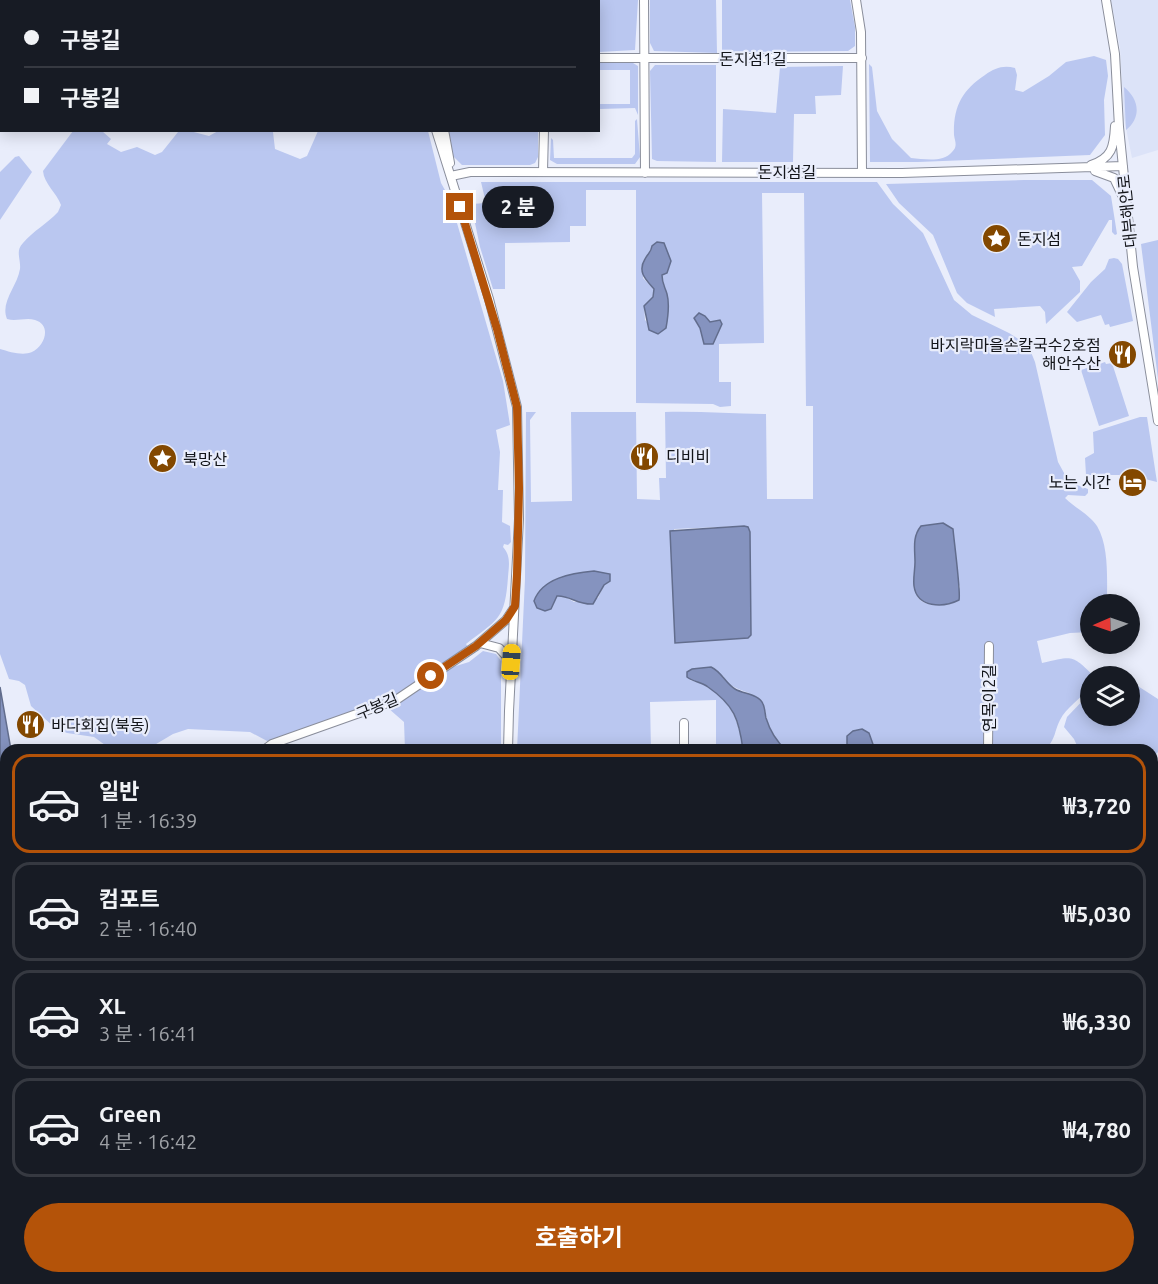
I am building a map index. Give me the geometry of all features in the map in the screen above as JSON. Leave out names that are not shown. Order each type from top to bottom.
[{"type":"street","points":[[644,0],[645,173]]},
{"type":"street","points":[[856,0],[862,58],[862,173]]},
{"type":"street","name":"대부해안로","points":[[1106,0],[1117,77],[1135,284],[1158,421]]},
{"type":"street","name":"돈지섬1길","points":[[600,58],[862,58]]},
{"type":"street","points":[[1085,167],[1102,161],[1112,151],[1117,77]]},
{"type":"street","points":[[437,132],[491,309],[517,407],[519,519],[508,744]]},
{"type":"street","points":[[444,132],[451,176]]},
{"type":"street","points":[[543,172],[544,132]]},
{"type":"street","name":"돈지섬길","points":[[451,176],[470,172],[862,173],[1123,166]]},
{"type":"street","points":[[1085,167],[1114,178],[1128,214]]},
{"type":"street","name":"구봉길","points":[[272,744],[396,700],[480,643],[506,620],[515,606]]},
{"type":"street","points":[[480,643],[500,648],[511,662]]},
{"type":"street","name":"연목이2길","points":[[988,744],[989,646]]},
{"type":"street","points":[[684,723],[684,744]]},
{"type":"shaded area","points":[[600,0],[638,0],[635,50],[600,52]]},
{"type":"shaded area","points":[[650,0],[716,0],[717,53],[654,51],[650,43]]},
{"type":"shaded area","points":[[722,0],[850,0],[855,27],[855,46],[848,51],[722,52]]},
{"type":"shaded area","points":[[1111,0],[1158,0],[1158,150],[1132,158],[1124,118],[1120,48]]},
{"type":"shaded area","points":[[1094,56],[1106,60],[1108,76],[1104,100],[1105,135],[1090,155],[918,162],[870,162],[869,64],[872,67],[877,111],[892,139],[911,158],[933,160],[944,158],[954,150],[956,144],[955,116],[960,100],[970,87],[989,73],[1003,67],[1015,68],[1017,75],[1015,90],[1023,92],[1066,62]]},
{"type":"shaded area","points":[[600,63],[633,63],[638,66],[638,115],[635,108],[600,109],[600,104],[630,104],[630,70],[600,70]]},
{"type":"shaded area","points":[[655,65],[716,65],[716,162],[652,159],[650,71]]},
{"type":"shaded area","points":[[843,66],[841,95],[815,96],[816,114],[794,114],[793,162],[722,162],[723,109],[776,113],[780,67]]},
{"type":"shaded area","points":[[1124,87],[1133,97],[1137,108],[1135,119],[1126,130]]},
{"type":"shaded area","points":[[637,119],[640,157],[635,164],[557,164],[550,160],[551,138],[554,158],[632,158],[635,154],[635,121]]},
{"type":"shaded area","points":[[72,132],[103,132],[111,139],[107,144],[121,152],[137,147],[155,155],[162,152],[178,132],[194,132],[209,136],[216,132],[273,132],[275,149],[300,159],[307,156],[318,132],[428,132],[441,183],[450,199],[503,381],[510,425],[496,430],[500,452],[498,490],[503,490],[502,522],[510,526],[511,542],[508,545],[504,544],[503,547],[508,557],[509,569],[505,602],[498,617],[466,644],[468,647],[384,703],[269,742],[250,732],[188,729],[173,734],[156,744],[104,744],[94,737],[67,733],[55,728],[31,706],[25,685],[9,679],[0,654],[0,349],[25,354],[32,352],[37,349],[45,336],[44,326],[35,320],[7,319],[5,313],[7,300],[20,269],[21,246],[58,212],[61,205],[43,171]]},
{"type":"shaded area","points":[[447,132],[538,132],[538,157],[535,163],[530,165],[462,165],[453,156]]},
{"type":"shaded area","points":[[19,156],[32,172],[0,220],[0,172],[15,157]]},
{"type":"shaded area","points":[[1092,180],[1111,196],[1117,234],[1112,232],[1112,220],[1109,220],[1082,266],[1072,267],[1080,281],[1080,292],[1046,324],[1045,312],[1040,306],[994,309],[995,317],[967,303],[957,293],[933,235],[899,203],[886,184]]},
{"type":"shaded area","points":[[481,182],[877,182],[893,204],[923,233],[954,300],[972,315],[1028,345],[1035,362],[1058,462],[1069,482],[1088,489],[1085,496],[1068,495],[1065,498],[1090,518],[1101,534],[1106,562],[1107,594],[1080,594],[1080,632],[1037,641],[1042,663],[1066,658],[1076,660],[1083,666],[1080,666],[1080,698],[1063,716],[1050,744],[873,744],[869,733],[848,744],[780,744],[771,731],[761,701],[752,694],[731,685],[723,676],[690,680],[702,684],[722,697],[734,715],[742,744],[716,744],[716,700],[650,702],[651,744],[517,744],[525,579],[526,412],[536,412],[530,420],[531,502],[572,501],[571,412],[636,412],[637,499],[660,500],[659,478],[666,478],[665,412],[766,414],[767,499],[813,499],[813,406],[806,406],[804,193],[762,193],[764,343],[719,344],[719,382],[731,382],[731,406],[636,403],[636,190],[586,190],[586,226],[570,226],[570,242],[505,243],[505,289],[493,289],[480,247],[471,204],[486,203]],"holes":[[[651,253],[667,273],[662,275],[669,307],[666,328],[658,334],[645,320],[644,306],[653,297],[654,289],[643,278],[644,259]],[[943,523],[953,529],[957,580],[960,587],[951,604],[928,604],[921,601],[916,590],[916,534],[921,526]],[[748,527],[750,532],[751,635],[748,638],[675,643],[674,529]],[[594,571],[610,581],[604,585],[598,598],[574,602],[562,595],[557,596],[554,600],[554,580]]]},
{"type":"shaded area","points":[[1158,240],[1158,379],[1141,244]]},
{"type":"shaded area","points":[[657,242],[664,243],[671,261],[667,273],[662,275],[668,302],[666,328],[658,334],[649,330],[644,306],[653,297],[654,289],[642,272],[646,257]]},
{"type":"shaded area","points":[[1114,258],[1122,264],[1133,321],[1110,327],[1109,324],[1105,325],[1101,315],[1077,322],[1067,312],[1091,282],[1105,269],[1109,259]]},
{"type":"shaded area","points":[[699,313],[710,322],[720,320],[722,324],[713,344],[704,344],[700,328],[694,318]]},
{"type":"shaded area","points":[[1105,362],[1106,364],[1112,363],[1129,416],[1099,426],[1081,370]]},
{"type":"shaded area","points":[[1140,417],[1147,417],[1157,482],[1129,475],[1086,475],[1085,458],[1094,453],[1093,432]]},
{"type":"shaded area","points":[[943,523],[953,529],[959,600],[939,605],[925,602],[916,593],[914,586],[915,539],[921,526]]},
{"type":"shaded area","points":[[748,527],[750,532],[751,635],[748,638],[675,643],[670,531]]},
{"type":"shaded area","points":[[594,571],[610,574],[610,581],[604,585],[593,604],[557,596],[551,609],[545,611],[537,608],[534,601],[538,593],[551,582],[567,575]]},
{"type":"shaded area","points":[[483,651],[496,654],[501,661],[501,744],[405,744],[404,722],[388,708],[446,669],[469,662]]},
{"type":"shaded area","points":[[711,667],[735,689],[761,701],[771,731],[780,744],[742,744],[734,714],[717,694],[687,677],[687,672],[692,669]]},
{"type":"shaded area","points":[[0,687],[10,744],[0,744]]},
{"type":"shaded area","points":[[1140,687],[1158,699],[1158,744],[1076,744],[1064,727],[1067,717],[1080,703],[1080,726],[1140,726]]},
{"type":"shaded area","points":[[862,729],[869,733],[873,744],[847,744],[847,736],[853,731]]},
{"type":"place","name":"돈지섬","points":[[996,239]]},
{"type":"place","name":"바지락마을손칼국수2호점 해안수산","points":[[1122,354]]},
{"type":"place","name":"디비비","points":[[645,456]]},
{"type":"place","name":"북망산","points":[[162,459]]},
{"type":"place","name":"노는 시간","points":[[1132,482]]},
{"type":"place","name":"바다회집(북동)","points":[[30,725]]},
{"type":"route","points":[[431,676],[476,646],[506,620],[515,606],[517,574],[519,519],[517,407],[511,378],[460,207]]}]
